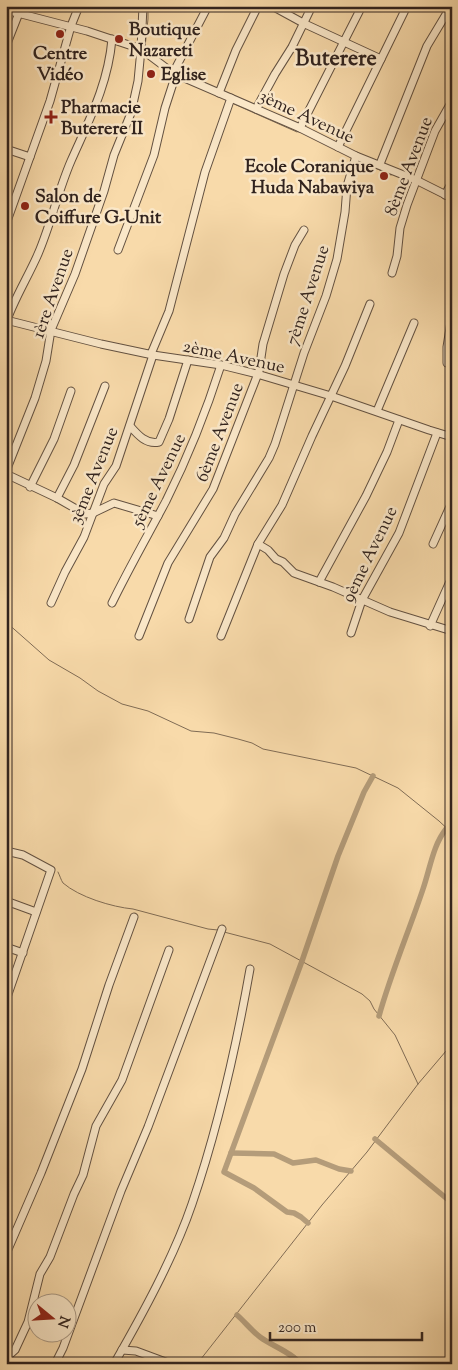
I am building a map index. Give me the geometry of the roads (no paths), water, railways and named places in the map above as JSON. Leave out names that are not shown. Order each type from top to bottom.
[{"type":"street","points":[[6,224],[50,101],[70,26],[79,6]]},
{"type":"street","name":"1ère Avenue","points":[[6,470],[35,398],[46,361],[51,330],[75,274],[104,191],[114,155],[131,113],[138,81],[143,6]]},
{"type":"street","points":[[118,250],[154,155],[164,108],[175,73],[208,6]]},
{"type":"street","points":[[218,93],[236,50],[258,6]]},
{"type":"street","points":[[272,6],[305,24],[381,59]]},
{"type":"street","points":[[256,109],[305,24],[312,6]]},
{"type":"street","points":[[300,128],[362,6]]},
{"type":"street","points":[[338,147],[407,6]]},
{"type":"street","points":[[380,164],[427,46],[451,6]]},
{"type":"street","name":"3ème Avenue","points":[[6,10],[70,26],[141,49],[175,73],[300,128],[356,156],[416,180],[448,197]]},
{"type":"street","points":[[6,46],[19,13]]},
{"type":"street","points":[[7,321],[39,252],[71,162],[98,99],[108,72],[112,39]]},
{"type":"street","name":"3ème Avenue","points":[[51,603],[84,537],[105,480],[116,466],[152,354],[169,311],[205,172],[231,98]]},
{"type":"street","name":"8ème Avenue","points":[[392,274],[397,256],[400,228],[416,180],[438,124],[452,101]]},
{"type":"street","points":[[6,149],[30,157]]},
{"type":"street","name":"7ème Avenue","points":[[189,620],[210,557],[224,538],[235,514],[269,458],[275,444],[337,259],[345,212],[347,186],[356,156]]},
{"type":"street","points":[[448,197],[452,182]]},
{"type":"street","name":"6ème Avenue","points":[[139,636],[168,563],[211,494],[257,374],[265,337],[280,285],[295,245],[304,230]]},
{"type":"street","points":[[221,636],[258,544],[282,505],[370,304]]},
{"type":"street","points":[[447,363],[452,315]]},
{"type":"street","name":"2ème Avenue","points":[[7,321],[152,354],[257,374],[295,384],[452,437]]},
{"type":"street","points":[[376,412],[414,323]]},
{"type":"street","points":[[130,426],[140,437],[154,443],[159,442],[169,419],[188,360]]},
{"type":"street","name":"5ème Avenue","points":[[112,603],[158,516],[195,439],[221,366]]},
{"type":"street","points":[[57,498],[74,465],[104,386]]},
{"type":"street","points":[[30,487],[54,439],[71,391]]},
{"type":"street","points":[[319,582],[366,496],[387,452],[399,420]]},
{"type":"street","name":"9ème Avenue","points":[[351,633],[362,600],[399,534],[437,433]]},
{"type":"street","points":[[6,474],[30,487],[57,498],[85,514],[93,513],[114,503],[158,516]]},
{"type":"street","points":[[433,544],[452,502]]},
{"type":"street","points":[[258,544],[268,550],[276,559],[283,562],[294,573],[384,610],[430,626],[452,631]]},
{"type":"street","points":[[430,626],[452,577]]},
{"type":"street","points":[[6,851],[23,855],[51,870],[7,995]]},
{"type":"street","points":[[6,901],[36,912]]},
{"type":"street","points":[[6,1254],[41,1173],[82,1069],[109,985],[134,917]]},
{"type":"street","points":[[55,1364],[63,1348],[121,1191],[148,1127],[221,931]]},
{"type":"street","points":[[6,947],[23,953]]},
{"type":"street","points":[[6,1358],[15,1350],[28,1322],[40,1274],[50,1257],[83,1175],[96,1126],[122,1080],[169,950]]},
{"type":"street","points":[[114,1364],[171,1255],[192,1205],[224,1094],[250,969]]},
{"type":"street","points":[[122,1350],[136,1351],[172,1364]]},
{"type":"waterway","points":[[145,47],[148,6]]},
{"type":"waterway","points":[[234,104],[297,132]]},
{"type":"waterway","points":[[359,161],[391,175]]},
{"type":"waterway","points":[[428,190],[448,200]]},
{"type":"waterway","points":[[6,622],[49,660],[122,704],[148,711],[191,731],[214,733],[252,743],[263,749],[356,768],[398,788],[452,833]]},
{"type":"waterway","points":[[308,1223],[294,1213],[287,1212],[254,1188],[224,1172],[302,961],[338,856],[364,792],[373,776]]},
{"type":"waterway","points":[[379,1016],[435,850],[446,829]]},
{"type":"waterway","points":[[58,872],[63,883],[78,893],[96,900],[218,930]]},
{"type":"waterway","points":[[224,932],[270,944],[362,994],[370,1001],[374,1009],[395,1035],[418,1084]]},
{"type":"waterway","points":[[197,1364],[322,1205],[367,1152],[418,1084],[452,1044]]},
{"type":"waterway","points":[[375,1139],[452,1203]]},
{"type":"waterway","points":[[231,1153],[274,1154],[293,1163],[316,1160],[339,1169],[351,1171]]},
{"type":"waterway","points":[[237,1315],[260,1337],[292,1356],[300,1364]]},
{"type":"place","name":"Centre Vidéo","points":[[60,34]]},
{"type":"place","name":"Boutique Nazareti","points":[[119,39]]},
{"type":"place","name":"Eglise","points":[[151,74]]},
{"type":"place","name":"Pharmacie Buterere II","points":[[51,117]]},
{"type":"place","name":"Ecole Coranique Huda Nabawiya","points":[[384,176]]},
{"type":"place","name":"Salon de Coiffure G-Unit","points":[[25,206]]},
{"type":"district","name":"Buterere","points":[[336,57]]}]
